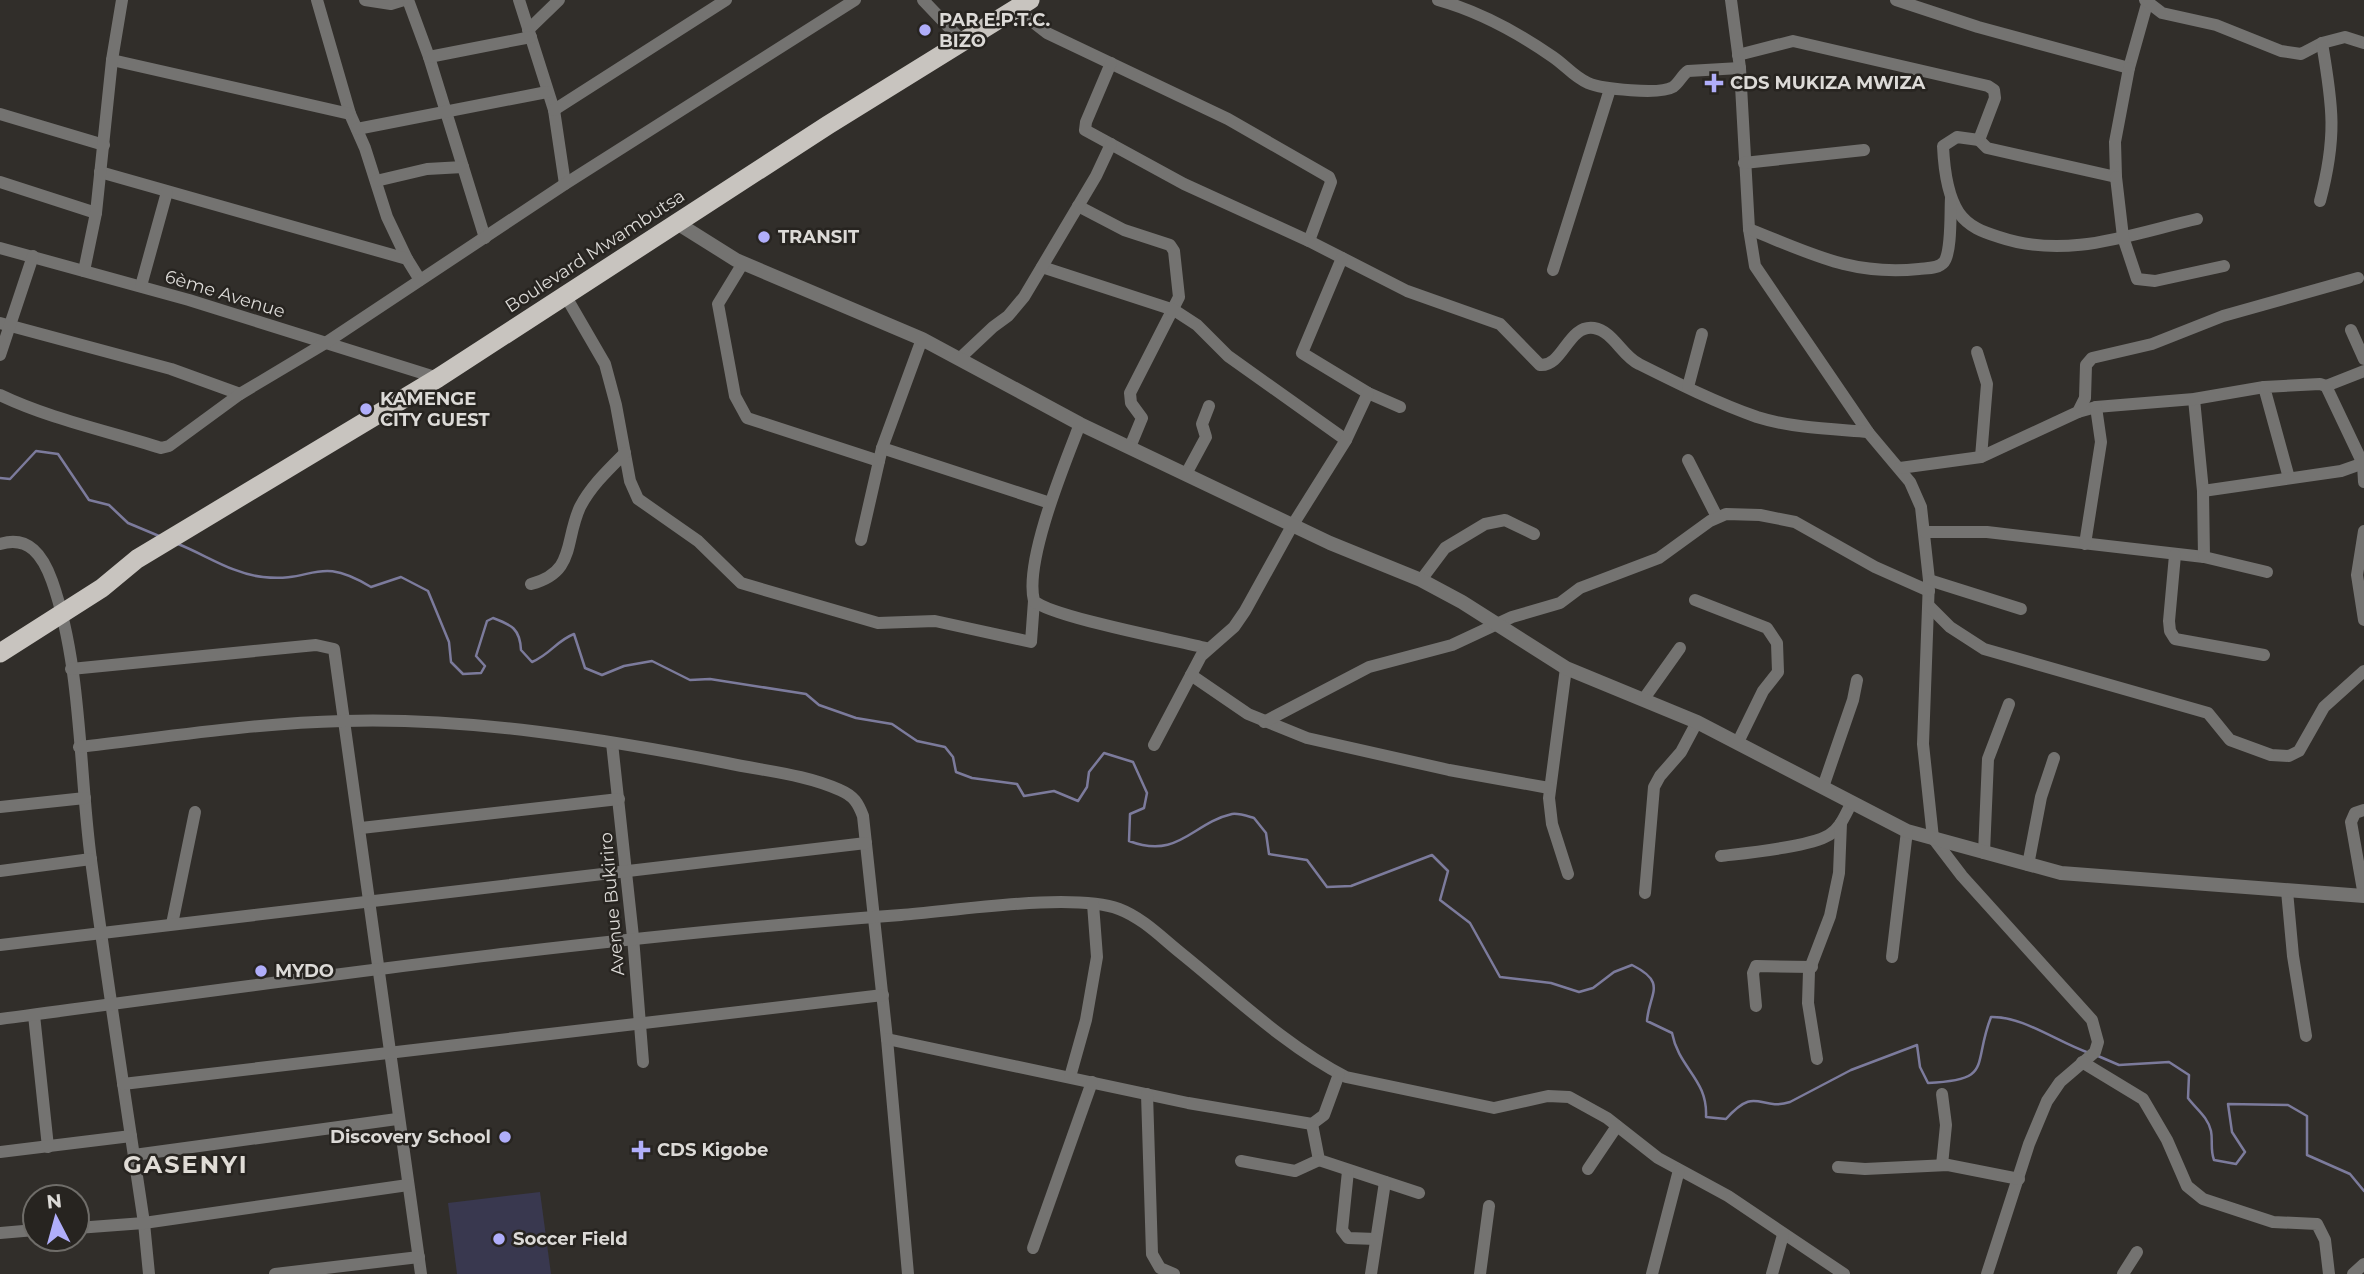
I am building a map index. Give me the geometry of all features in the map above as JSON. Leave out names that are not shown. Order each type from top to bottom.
[{"type":"highway","name":"Boulevard Mwambutsa","points":[[0,653],[102,588],[144,566],[182,535],[438,379],[677,223],[1023,4]]},
{"type":"street","points":[[85,271],[96,213],[112,60],[122,0]]},
{"type":"street","points":[[317,0],[350,114],[376,180],[387,217],[407,260],[420,280]]},
{"type":"street","points":[[365,0],[390,4],[406,0],[429,57],[485,238]]},
{"type":"street","points":[[519,0],[554,110],[565,184]]},
{"type":"street","points":[[429,57],[530,34],[559,0]]},
{"type":"street","points":[[554,110],[726,0]]},
{"type":"street","points":[[0,395],[39,414],[63,416],[165,448],[240,394],[327,342],[565,184],[855,0]]},
{"type":"street","points":[[923,0],[963,42]]},
{"type":"street","points":[[1438,0],[1491,18],[1555,58],[1587,83],[1610,89],[1664,89],[1675,85],[1688,71],[1739,61],[1793,41],[1988,86],[1994,90],[1995,98],[1979,140]]},
{"type":"street","points":[[1731,0],[1739,61],[1749,229],[1760,278],[1868,432],[1900,468],[1921,507],[1929,586],[1923,724],[1927,809],[1933,838],[1962,876],[2092,1020],[2098,1042],[2095,1052],[2060,1082],[2047,1101],[2032,1133],[1987,1274]]},
{"type":"street","points":[[1896,0],[1978,27],[2129,68]]},
{"type":"street","points":[[2224,266],[2142,281],[2136,276],[2123,237],[2115,142],[2129,68],[2146,2],[2162,12],[2216,25],[2281,51],[2301,54],[2322,43],[2346,37],[2364,43]]},
{"type":"street","points":[[1023,4],[1047,33],[1228,119],[1330,179],[1309,241]]},
{"type":"street","points":[[2320,201],[2330,163],[2334,113],[2322,43]]},
{"type":"street","points":[[112,60],[350,114]]},
{"type":"street","points":[[1111,63],[1084,127],[1184,184],[1309,241],[1407,291],[1500,324],[1540,365],[1552,361],[1576,333],[1592,328],[1602,331],[1635,362],[1758,417],[1812,427],[1868,432]]},
{"type":"street","points":[[1553,270],[1610,89]]},
{"type":"street","points":[[357,129],[547,92]]},
{"type":"street","points":[[0,114],[104,145]]},
{"type":"street","points":[[1749,229],[1852,268],[1895,271],[1936,267],[1944,261],[1948,251],[1951,197],[1943,146],[1957,137],[1979,140],[1987,148],[1998,151],[2116,177]]},
{"type":"street","points":[[959,359],[1008,316],[1024,297],[1111,144]]},
{"type":"street","points":[[1744,163],[1864,150]]},
{"type":"street","points":[[376,180],[427,169],[463,167]]},
{"type":"street","points":[[100,172],[407,260]]},
{"type":"street","points":[[0,182],[96,213]]},
{"type":"street","points":[[141,286],[167,192]]},
{"type":"street","points":[[1951,197],[1960,215],[1977,230],[2007,240],[2055,248],[2123,237],[2197,219]]},
{"type":"street","points":[[1078,206],[1124,230],[1172,247],[1179,297],[1130,393],[1131,403],[1142,418],[1130,447]]},
{"type":"street","points":[[677,223],[743,263],[922,339],[1080,424],[1293,526],[1421,580],[1498,623],[1566,668],[1697,722],[1907,831],[2028,865],[2078,875],[2364,896],[2351,822],[2355,813],[2364,810]]},
{"type":"street","name":"6ème Avenue","points":[[0,248],[141,286],[327,342],[438,379]]},
{"type":"street","points":[[0,355],[5,324],[33,256]]},
{"type":"street","points":[[1342,258],[1302,353],[1368,393],[1400,407]]},
{"type":"street","points":[[743,263],[718,304],[740,410],[757,424],[880,454],[1050,503]]},
{"type":"street","points":[[1042,267],[1174,310],[1197,325],[1228,356],[1346,440]]},
{"type":"street","points":[[2078,412],[2085,398],[2085,365],[2092,358],[2152,344],[2222,316],[2267,306],[2358,278]]},
{"type":"street","points":[[565,295],[604,364],[630,481],[638,499],[698,541],[741,583],[878,623],[934,621],[1031,642],[1034,570],[1050,503],[1080,424]]},
{"type":"street","points":[[5,324],[170,369],[240,394]]},
{"type":"street","points":[[2350,330],[2364,359]]},
{"type":"street","points":[[1688,387],[1702,334]]},
{"type":"street","points":[[861,540],[880,454],[922,339]]},
{"type":"street","points":[[1977,352],[1987,384],[1981,457]]},
{"type":"street","points":[[1900,468],[1981,457],[2078,412],[2096,407],[2194,399],[2264,387],[2326,386],[2364,372]]},
{"type":"street","points":[[2326,386],[2363,464],[2364,482]]},
{"type":"street","points":[[2264,387],[2289,478]]},
{"type":"street","points":[[1154,745],[1206,648],[1234,627],[1245,611],[1346,440],[1368,393]]},
{"type":"street","points":[[2194,399],[2203,491],[2204,557]]},
{"type":"street","points":[[1186,474],[1207,435],[1202,424],[1209,406]]},
{"type":"street","points":[[2085,544],[2101,442],[2096,407]]},
{"type":"street","points":[[531,584],[553,576],[562,565],[583,503],[597,480],[625,453]]},
{"type":"street","points":[[1688,460],[1717,517]]},
{"type":"street","points":[[2203,491],[2341,471],[2363,464]]},
{"type":"street","points":[[1264,722],[1369,667],[1452,645],[1498,623],[1560,603],[1580,588],[1659,558],[1717,517],[1741,514],[1795,522],[1875,567],[1929,586],[2021,609]]},
{"type":"street","points":[[1421,580],[1445,548],[1485,524],[1505,520],[1534,534]]},
{"type":"street","points":[[1925,532],[1969,531],[2204,557],[2267,572]]},
{"type":"street","points":[[2364,531],[2357,575],[2364,620]]},
{"type":"street","points":[[0,544],[24,542],[37,551],[52,580],[61,614],[71,669],[91,859],[144,1223],[149,1274]]},
{"type":"street","points":[[2175,555],[2169,621],[2169,631],[2175,639],[2264,655]]},
{"type":"street","points":[[1695,600],[1767,628],[1777,643],[1778,672],[1763,691],[1738,743]]},
{"type":"street","points":[[1034,601],[1040,606],[1071,615],[1206,648]]},
{"type":"street","points":[[1929,606],[1950,627],[1984,649],[2208,713],[2230,740],[2271,755],[2290,756],[2299,751],[2324,707],[2364,671]]},
{"type":"street","points":[[71,669],[327,645],[334,649],[361,828],[397,1119],[421,1274]]},
{"type":"street","points":[[1643,700],[1680,648]]},
{"type":"street","points":[[1566,668],[1549,788],[1552,824],[1568,874]]},
{"type":"street","points":[[1191,675],[1225,700],[1264,722],[1307,738],[1449,770],[1549,788]]},
{"type":"street","points":[[1823,787],[1853,701],[1857,680]]},
{"type":"street","points":[[1984,853],[1987,759],[2009,704]]},
{"type":"street","points":[[79,747],[344,721],[521,731],[611,743],[783,774],[841,790],[857,800],[863,816],[883,995],[908,1274]]},
{"type":"street","points":[[1645,893],[1654,787],[1681,752],[1697,722]]},
{"type":"street","name":"Avenue Bukiriro","points":[[611,743],[633,937],[643,1062]]},
{"type":"street","points":[[2028,865],[2041,797],[2054,758]]},
{"type":"street","points":[[0,807],[85,798]]},
{"type":"street","points":[[361,828],[619,799]]},
{"type":"street","points":[[1721,856],[1770,850],[1823,837],[1841,823],[1851,804]]},
{"type":"street","points":[[172,924],[195,812]]},
{"type":"street","points":[[1817,1059],[1808,1003],[1812,967],[1832,906],[1839,873],[1841,823]]},
{"type":"street","points":[[1892,957],[1907,831]]},
{"type":"street","points":[[0,944],[371,903],[866,843]]},
{"type":"street","points":[[0,871],[91,859]]},
{"type":"street","points":[[2287,891],[2293,956],[2306,1036]]},
{"type":"street","points":[[1070,1077],[1086,1020],[1097,957],[1093,904]]},
{"type":"street","points":[[0,1019],[633,937],[874,917],[1093,904],[1123,910],[1137,918],[1252,1010],[1339,1074],[1361,1082],[1494,1108],[1548,1096],[1569,1097],[1618,1126],[1653,1155],[1728,1196],[1844,1274]]},
{"type":"street","points":[[1756,1006],[1753,972],[1756,966],[1812,967]]},
{"type":"street","points":[[123,1084],[640,1026],[883,995]]},
{"type":"street","points":[[34,1015],[48,1147]]},
{"type":"street","points":[[887,1039],[1147,1094],[1312,1124],[1324,1115],[1339,1074]]},
{"type":"street","points":[[2082,1062],[2143,1098],[2167,1140],[2187,1186],[2203,1199],[2273,1222],[2317,1224],[2325,1240],[2329,1274]]},
{"type":"street","points":[[1033,1248],[1092,1082]]},
{"type":"street","points":[[1147,1094],[1152,1254],[1160,1268],[1174,1274]]},
{"type":"street","points":[[1942,1094],[1946,1125],[1942,1165]]},
{"type":"street","points":[[134,1155],[397,1119]]},
{"type":"street","points":[[1312,1124],[1319,1160]]},
{"type":"street","points":[[1588,1169],[1618,1126]]},
{"type":"street","points":[[0,1152],[131,1136]]},
{"type":"street","points":[[1241,1161],[1295,1171],[1319,1160],[1419,1194]]},
{"type":"street","points":[[1838,1167],[1865,1170],[1942,1165],[1980,1169],[2019,1179]]},
{"type":"street","points":[[1653,1274],[1679,1170]]},
{"type":"street","points":[[1348,1171],[1342,1230],[1349,1238],[1376,1239]]},
{"type":"street","points":[[1371,1274],[1385,1182]]},
{"type":"street","points":[[91,1227],[144,1223],[408,1185]]},
{"type":"street","points":[[1480,1274],[1489,1206]]},
{"type":"street","points":[[0,1233],[21,1231]]},
{"type":"street","points":[[1772,1274],[1783,1235]]},
{"type":"street","points":[[2123,1274],[2137,1252]]},
{"type":"street","points":[[275,1274],[419,1257]]},
{"type":"street","points":[[2353,1274],[2364,1264]]},
{"type":"shaded area","name":"Soccer Field","points":[[540,1192],[551,1274],[457,1274],[448,1203]]},
{"type":"waterway","points":[[0,478],[10,479],[36,451],[58,454],[89,500],[109,505],[128,523],[159,536]]},
{"type":"waterway","points":[[178,544],[230,568],[263,577],[280,578],[316,572],[338,572],[371,587],[401,577],[428,591],[449,642],[451,662],[463,674],[481,673],[485,666],[476,656],[487,621],[493,618],[517,632],[521,650],[532,662],[574,634],[585,668],[602,675],[624,666],[652,661],[690,680],[710,679],[806,694],[819,705],[856,718],[892,724],[917,741],[945,747],[953,757],[956,772],[972,778],[1017,784],[1024,796],[1054,791],[1078,801],[1087,787],[1089,772],[1104,753],[1133,762],[1147,793],[1144,808],[1130,814],[1129,841],[1146,846],[1173,843],[1218,819],[1232,814],[1243,815],[1254,818],[1266,833],[1269,854],[1307,860],[1327,887],[1351,886],[1432,855],[1448,871],[1440,900],[1470,923],[1500,977],[1551,983],[1579,992],[1593,988],[1614,972],[1632,965],[1650,977],[1654,989],[1647,1021],[1672,1033],[1681,1056],[1703,1093],[1706,1117],[1726,1119],[1736,1109],[1752,1101],[1771,1104],[1790,1102],[1851,1070],[1917,1045],[1920,1067],[1928,1083],[1963,1078],[1972,1074],[1977,1067],[1991,1017],[2028,1025],[2089,1053]]},
{"type":"waterway","points":[[2098,1056],[2119,1065],[2169,1062],[2189,1075],[2188,1098],[2205,1117],[2209,1126],[2214,1160],[2236,1164],[2245,1152],[2232,1132],[2228,1104],[2288,1105],[2307,1116],[2307,1155],[2350,1174],[2364,1191]]},
{"type":"place","name":"PAR E.P.T.C. BIZO","points":[[925,30]]},
{"type":"place","name":"CDS MUKIZA MWIZA","points":[[1714,83]]},
{"type":"place","name":"TRANSIT","points":[[764,237]]},
{"type":"place","name":"KAMENGE CITY GUEST","points":[[366,409]]},
{"type":"place","name":"MYDO","points":[[261,971]]},
{"type":"place","name":"Discovery School","points":[[505,1137]]},
{"type":"place","name":"CDS Kigobe","points":[[641,1150]]},
{"type":"place","name":"Soccer Field","points":[[499,1239]]},
{"type":"district","name":"GASENYI","points":[[186,1165]]}]
